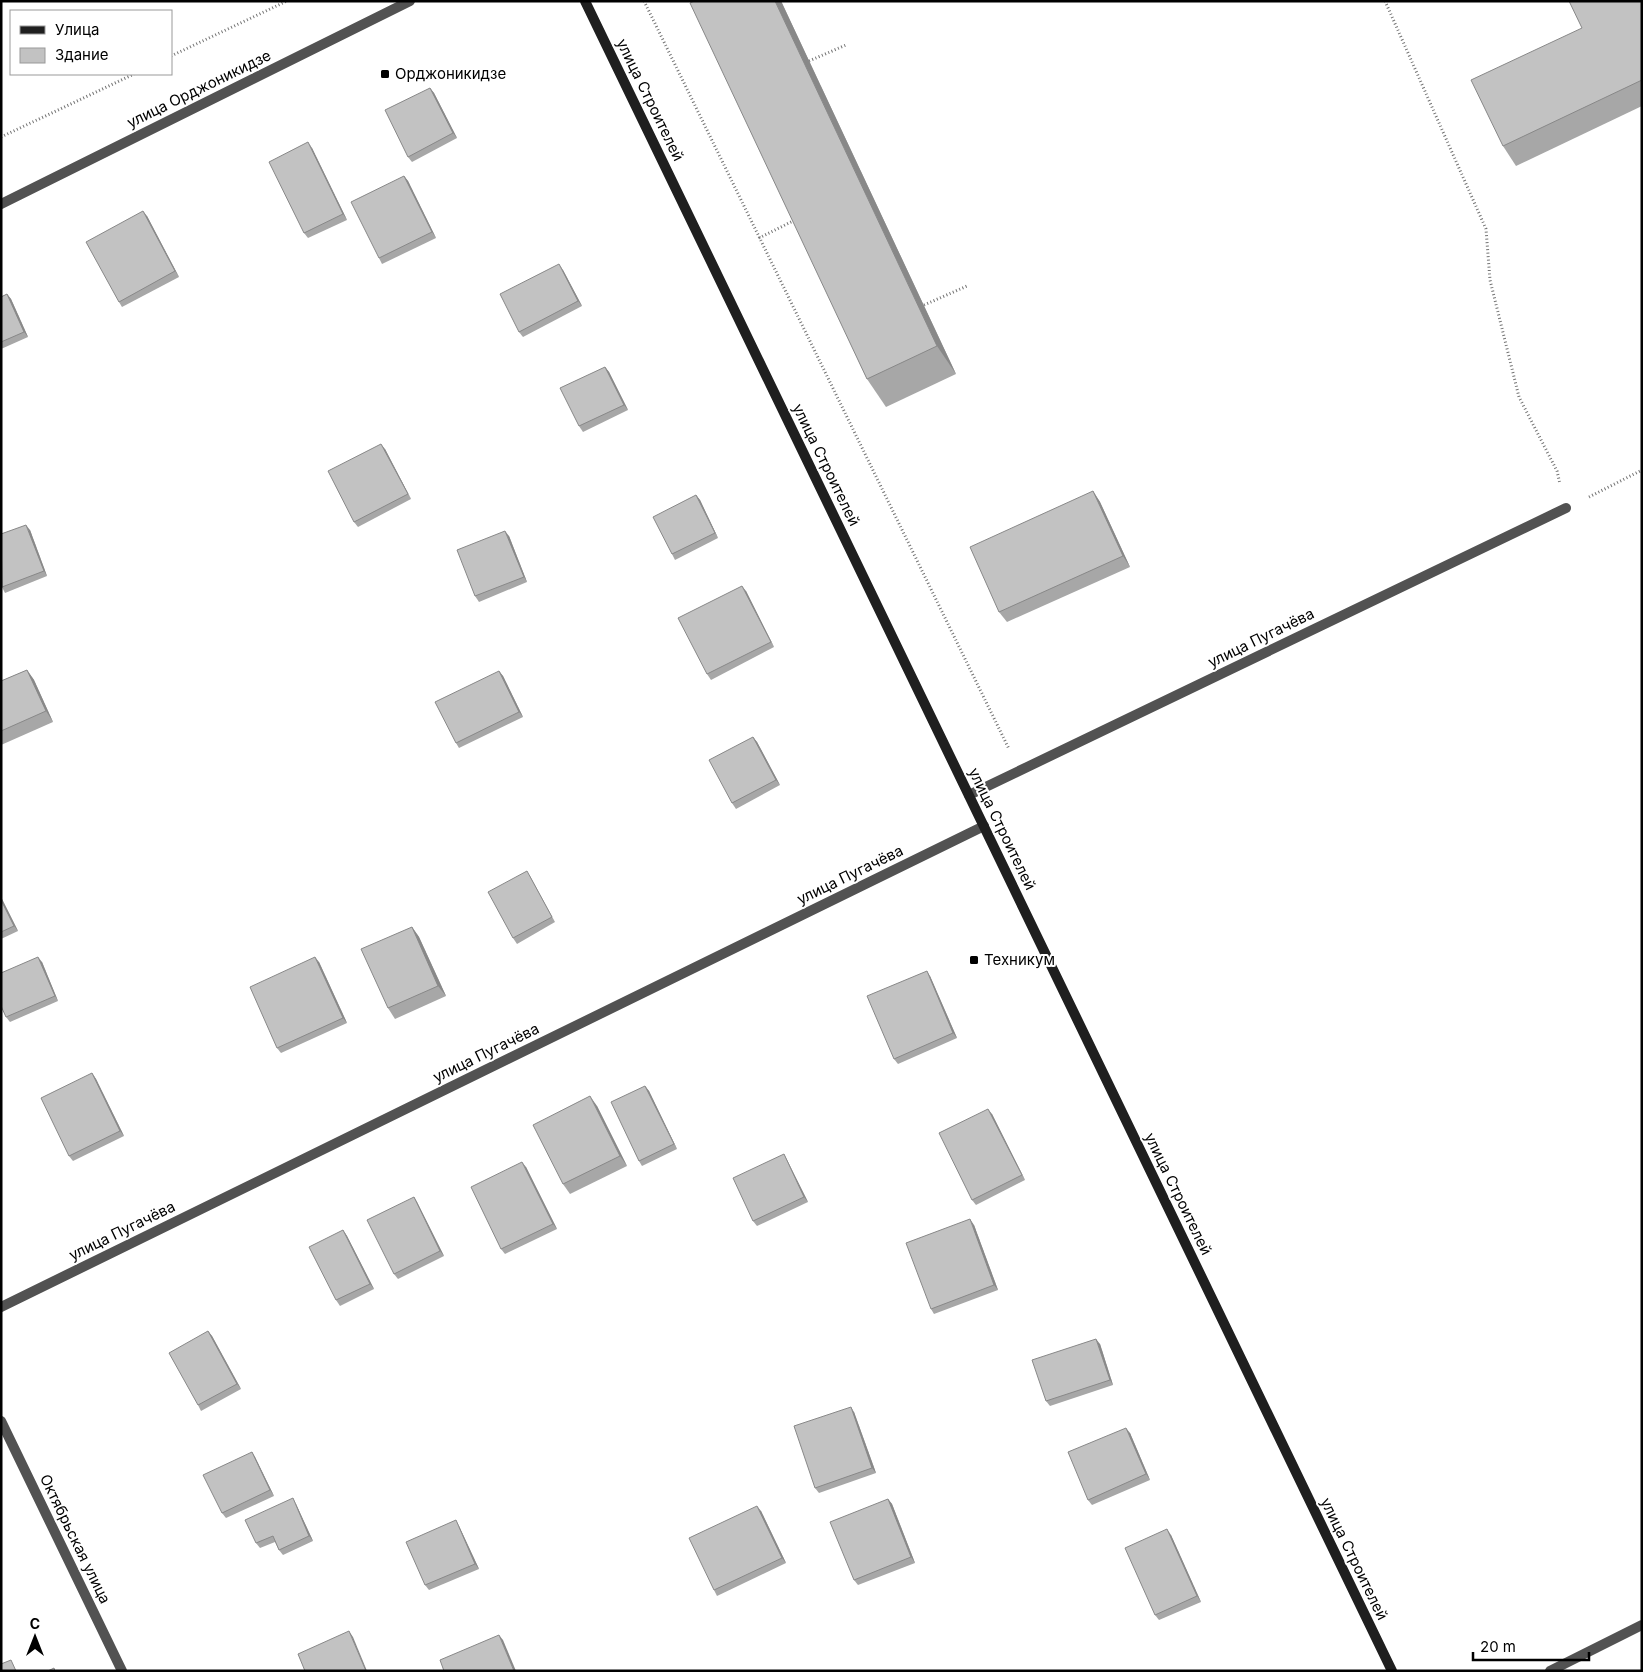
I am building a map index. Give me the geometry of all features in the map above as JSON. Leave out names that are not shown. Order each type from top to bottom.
[{"type":"main road","name":"улица Строителей","points":[[585,1],[1392,1671]]},
{"type":"street","name":"улица Орджоникидзе","points":[[1,204],[410,1]]},
{"type":"street","name":"улица Пугачёва","points":[[969,795],[1566,508]]},
{"type":"street","name":"улица Пугачёва","points":[[1,1307],[984,826]]},
{"type":"street","name":"Октябрьская улица","points":[[1,1421],[122,1671]]},
{"type":"street","points":[[1550,1671],[1642,1625]]},
{"type":"path","points":[[172,56],[287,1]]},
{"type":"path","points":[[644,1],[1020,771]]},
{"type":"path","points":[[1385,1],[1486,229],[1490,280],[1516,388],[1557,471],[1566,508],[1642,470]]},
{"type":"path","points":[[809,61],[846,45]]},
{"type":"path","points":[[1,137],[132,75]]},
{"type":"path","points":[[759,238],[798,219]]},
{"type":"path","points":[[924,305],[967,286]]},
{"type":"building","points":[[694,1],[775,1],[937,346],[867,379],[690,3]]},
{"type":"building","points":[[1569,1],[1642,1],[1642,80],[1503,146],[1471,80],[1582,28]]},
{"type":"building","points":[[430,88],[453,133],[408,157],[385,110]]},
{"type":"building","points":[[308,142],[343,214],[304,233],[269,162]]},
{"type":"building","points":[[404,176],[432,232],[379,258],[351,202]]},
{"type":"building","points":[[143,211],[175,271],[119,302],[86,242]]},
{"type":"building","points":[[559,264],[578,301],[519,332],[500,294]]},
{"type":"building","points":[[7,294],[24,332],[1,342],[1,297]]},
{"type":"building","points":[[605,367],[624,405],[579,426],[560,388]]},
{"type":"building","points":[[381,444],[408,494],[354,522],[328,471]]},
{"type":"building","points":[[1093,491],[1123,556],[999,612],[970,547]]},
{"type":"building","points":[[696,495],[715,533],[672,554],[653,517]]},
{"type":"building","points":[[26,525],[44,571],[2,587],[1,534]]},
{"type":"building","points":[[505,531],[524,577],[475,596],[457,550]]},
{"type":"building","points":[[742,586],[771,642],[707,674],[678,618]]},
{"type":"building","points":[[27,670],[46,711],[1,731],[1,681]]},
{"type":"building","points":[[499,671],[519,712],[456,743],[435,702]]},
{"type":"building","points":[[753,737],[776,780],[732,803],[709,760]]},
{"type":"building","points":[[527,871],[552,917],[513,938],[488,892]]},
{"type":"building","points":[[1,900],[14,926],[1,932]]},
{"type":"building","points":[[412,927],[438,986],[388,1008],[361,949]]},
{"type":"building","points":[[38,957],[55,996],[6,1017],[1,1006],[1,973]]},
{"type":"building","points":[[315,957],[343,1018],[277,1048],[250,987]]},
{"type":"building","points":[[927,971],[953,1033],[894,1059],[867,996]]},
{"type":"building","points":[[92,1073],[120,1131],[69,1156],[41,1098]]},
{"type":"building","points":[[645,1086],[674,1144],[639,1161],[611,1102]]},
{"type":"building","points":[[590,1096],[620,1156],[563,1184],[533,1125]]},
{"type":"building","points":[[988,1109],[1022,1175],[972,1200],[939,1133]]},
{"type":"building","points":[[784,1154],[804,1197],[753,1221],[733,1178]]},
{"type":"building","points":[[522,1162],[553,1224],[501,1249],[471,1187]]},
{"type":"building","points":[[414,1197],[440,1251],[394,1274],[367,1220]]},
{"type":"building","points":[[970,1219],[994,1285],[931,1309],[906,1243]]},
{"type":"building","points":[[343,1230],[370,1284],[336,1300],[309,1247]]},
{"type":"building","points":[[208,1331],[237,1384],[198,1405],[169,1353]]},
{"type":"building","points":[[1096,1339],[1110,1380],[1046,1401],[1032,1360]]},
{"type":"building","points":[[851,1407],[872,1468],[815,1488],[794,1426]]},
{"type":"building","points":[[1126,1428],[1146,1474],[1088,1500],[1068,1452]]},
{"type":"building","points":[[252,1452],[270,1490],[222,1513],[203,1475]]},
{"type":"building","points":[[293,1498],[309,1536],[279,1550],[273,1536],[256,1543],[245,1520]]},
{"type":"building","points":[[888,1499],[911,1557],[854,1580],[830,1522]]},
{"type":"building","points":[[757,1506],[782,1558],[714,1590],[689,1538]]},
{"type":"building","points":[[456,1520],[475,1564],[425,1585],[406,1542]]},
{"type":"building","points":[[1167,1529],[1197,1596],[1155,1615],[1125,1548]]},
{"type":"building","points":[[349,1631],[366,1671],[305,1671],[298,1654]]},
{"type":"building","points":[[499,1635],[514,1671],[444,1671],[440,1660]]},
{"type":"building","points":[[11,1660],[16,1671],[1,1671],[1,1664]]},
{"type":"place","name":"Орджоникидзе","points":[[385,74]]},
{"type":"place","name":"Техникум","points":[[974,960]]}]
